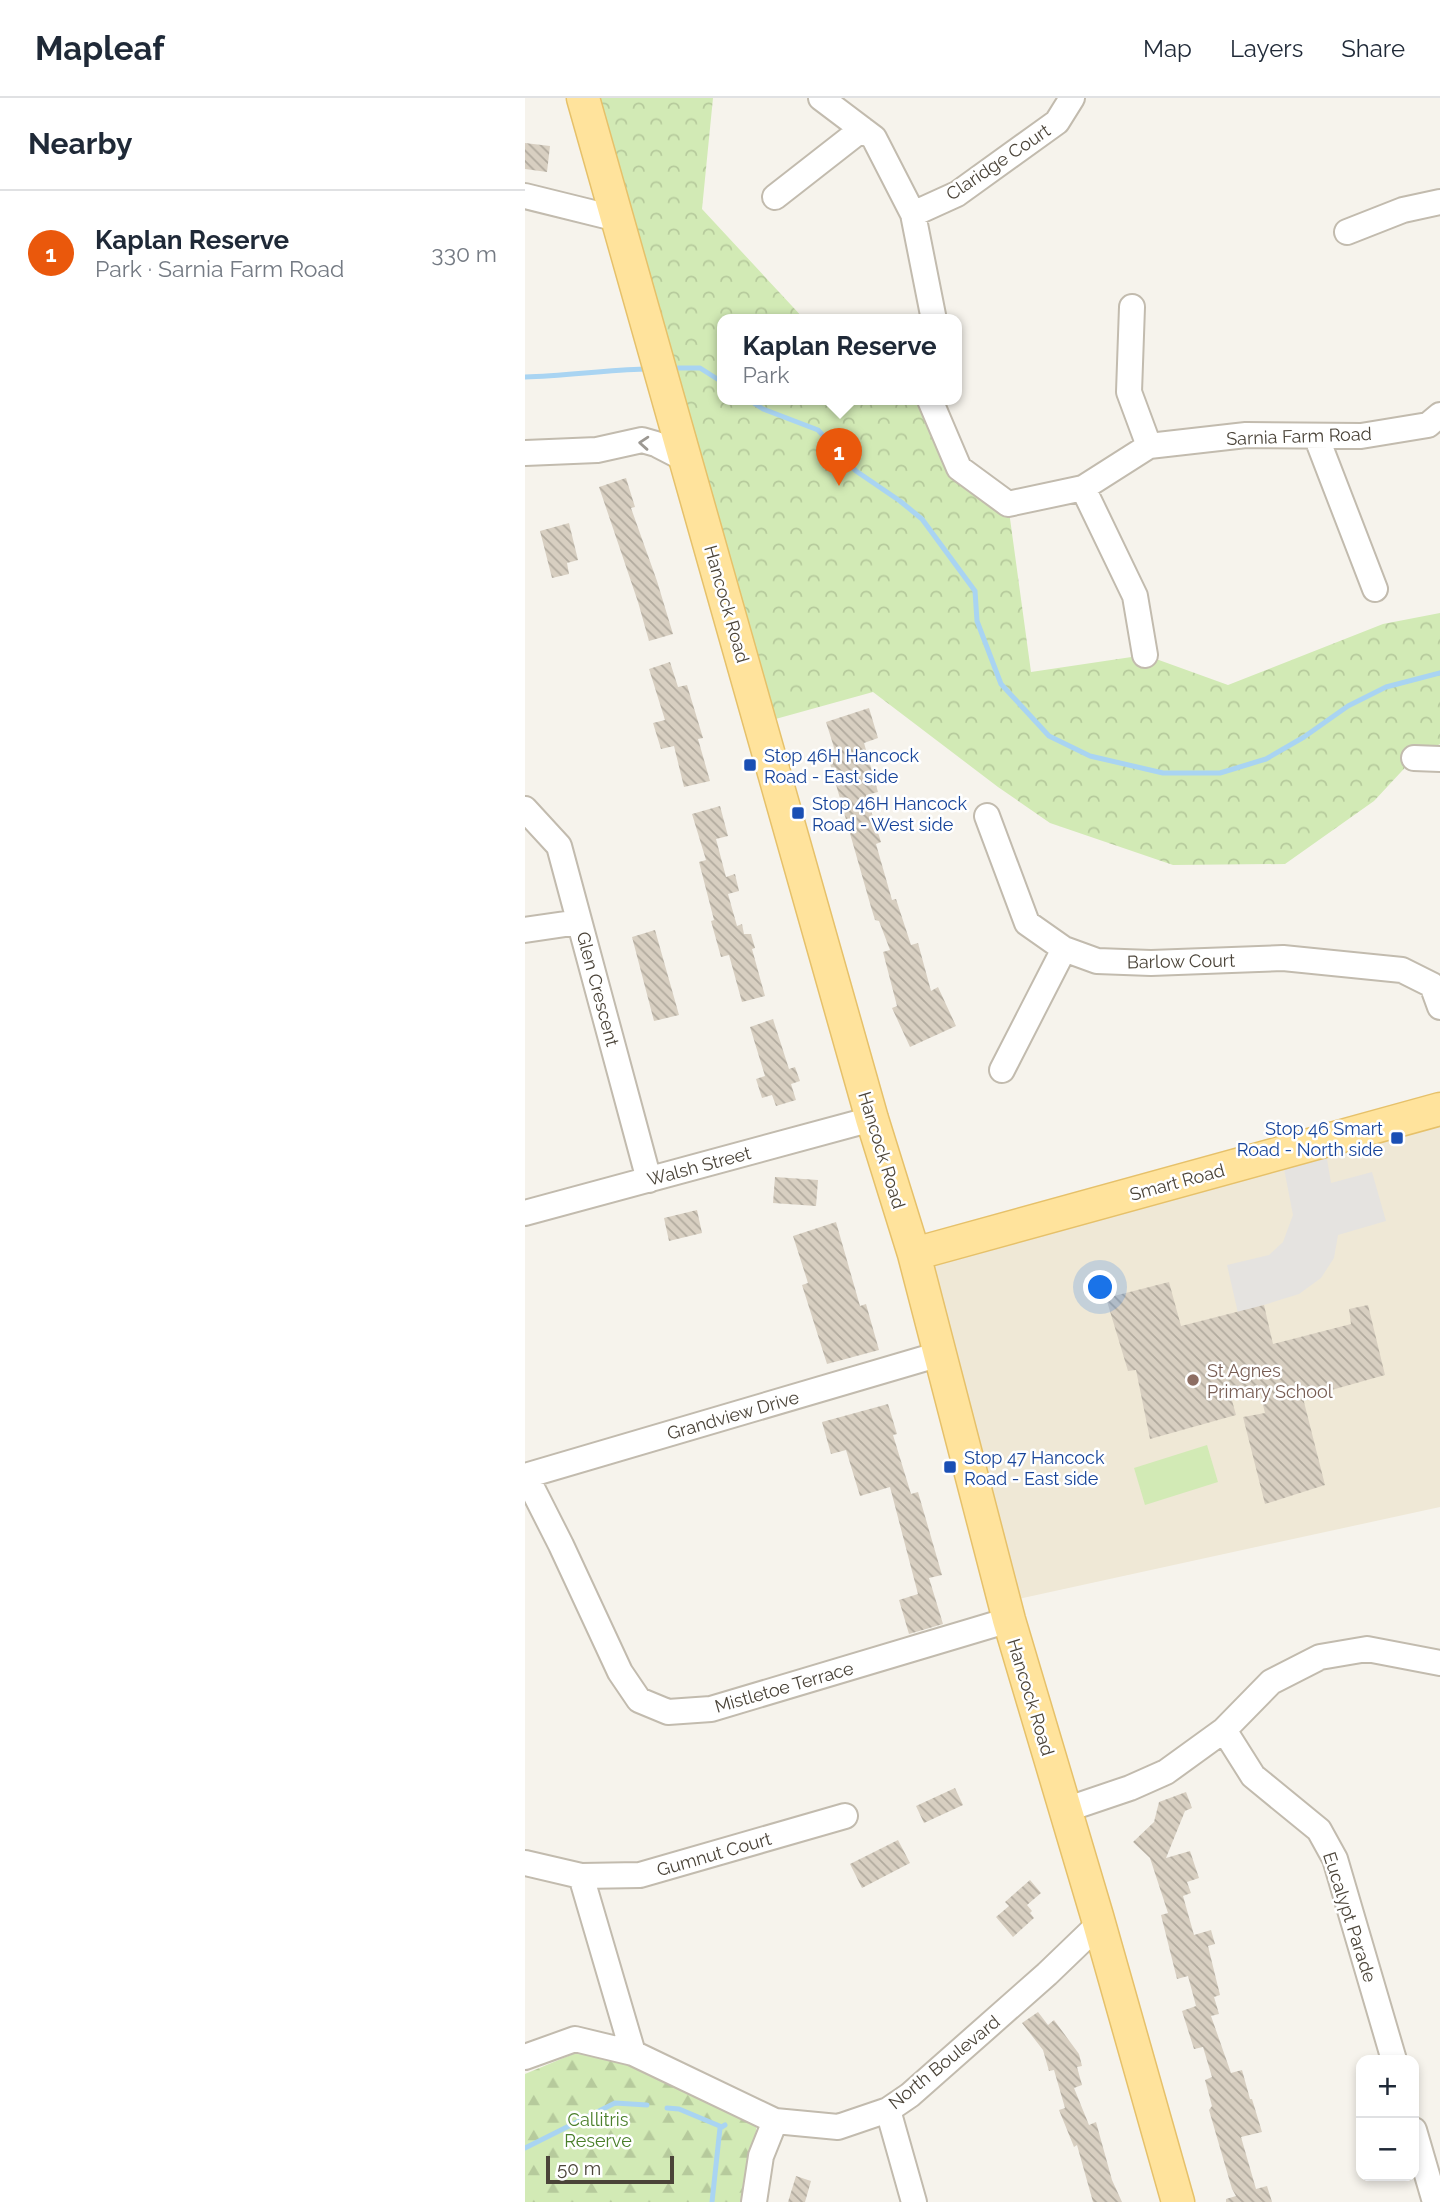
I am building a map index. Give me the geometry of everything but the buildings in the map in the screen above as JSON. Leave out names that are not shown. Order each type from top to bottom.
[{"type":"main road","name":"Hancock Road","points":[[585,98],[872,1119],[914,1254],[1009,1620],[1178,2202]]},
{"type":"main road","name":"Smart Road","points":[[914,1254],[1440,1109]]},
{"type":"street","points":[[821,98],[874,138],[913,214],[933,314]]},
{"type":"street","name":"Claridge Court","points":[[913,214],[957,194],[1057,122],[1072,98]]},
{"type":"street","points":[[775,197],[862,129]]},
{"type":"street","points":[[525,197],[618,219]]},
{"type":"street","points":[[1347,232],[1403,210],[1440,202]]},
{"type":"street","points":[[1132,307],[1129,392],[1149,446]]},
{"type":"street","name":"Sarnia Farm Road","points":[[932,405],[959,468],[1008,504],[1083,488],[1149,446],[1246,435],[1361,436],[1428,425],[1440,415]]},
{"type":"street","points":[[1316,436],[1375,589]]},
{"type":"street","points":[[525,453],[597,450],[642,440],[687,460]]},
{"type":"street","points":[[1083,488],[1135,596],[1145,655]]},
{"type":"street","points":[[1414,758],[1440,759]]},
{"type":"street","name":"Glen Crescent","points":[[525,809],[559,846],[649,1180]]},
{"type":"street","name":"Barlow Court","points":[[987,816],[1027,923],[1064,949],[1097,961],[1151,963],[1283,958],[1402,971],[1432,985],[1440,1007]]},
{"type":"street","points":[[525,930],[579,922]]},
{"type":"street","points":[[1002,1070],[1064,949]]},
{"type":"street","name":"Walsh Street","points":[[525,1213],[872,1119]]},
{"type":"street","name":"Grandview Drive","points":[[525,1476],[940,1354]]},
{"type":"street","name":"Mistletoe Terrace","points":[[525,1476],[561,1545],[620,1672],[639,1700],[668,1713],[712,1709],[1009,1620]]},
{"type":"street","points":[[1065,1810],[1130,1788],[1166,1772],[1223,1730],[1271,1682],[1320,1657],[1367,1649],[1440,1663]]},
{"type":"street","name":"Eucalypt Parade","points":[[1223,1730],[1253,1776],[1319,1830],[1335,1859],[1393,2055]]},
{"type":"street","name":"Gumnut Court","points":[[525,1863],[582,1876],[640,1875],[845,1816]]},
{"type":"street","points":[[582,1876],[633,2053]]},
{"type":"street","name":"North Boulevard","points":[[525,2057],[575,2039],[633,2053],[775,2121],[838,2127],[888,2110],[944,2066],[1099,1924]]},
{"type":"street","points":[[888,2110],[914,2202]]},
{"type":"street","points":[[754,2202],[761,2156],[775,2121]]},
{"type":"street","points":[[1419,2147],[1435,2202]]},
{"type":"shaded area","name":"St Agnes Primary School","points":[[1440,1109],[1440,1507],[1004,1602],[914,1254]]},
{"type":"shaded area","points":[[1324,1141],[1331,1183],[1372,1172],[1386,1221],[1338,1235],[1334,1258],[1321,1278],[1299,1294],[1238,1313],[1227,1265],[1269,1255],[1283,1242],[1293,1215],[1281,1153]]},
{"type":"green space","points":[[589,98],[713,98],[702,209],[799,314],[717,314],[717,405],[932,405],[959,468],[1008,504],[1031,672],[1145,655],[1228,685],[1383,624],[1440,613],[1440,744],[1414,758],[1374,801],[1285,864],[1173,865],[1050,823],[873,692],[761,723]]},
{"type":"green space","points":[[1207,1445],[1218,1482],[1145,1505],[1134,1468]]},
{"type":"green space","name":"Callitris Reserve","points":[[585,2049],[656,2073],[757,2123],[747,2202],[525,2202],[525,2074]]},
{"type":"waterway","points":[[676,368],[700,368],[717,379]]},
{"type":"waterway","points":[[525,377],[645,369]]},
{"type":"waterway","points":[[757,405],[818,430],[856,471],[922,519],[975,591],[977,621],[1001,684],[1049,736],[1090,756],[1163,773],[1220,773],[1266,759],[1304,737],[1348,706],[1386,687],[1440,673]]},
{"type":"waterway","points":[[525,2148],[615,2103],[647,2105]]},
{"type":"waterway","points":[[667,2108],[679,2109],[722,2127]]},
{"type":"waterway","points":[[712,2202],[720,2128],[725,2125]]},
{"type":"place","name":"Kaplan Reserve","points":[[839,486]]},
{"type":"place","name":"Stop 46H Hancock Road - East side","points":[[750,765]]},
{"type":"place","name":"Stop 46H Hancock Road - West side","points":[[798,813]]},
{"type":"place","name":"Stop 46 Smart Road - North side","points":[[1397,1138]]},
{"type":"place","name":"St Agnes Primary School","points":[[1193,1380]]},
{"type":"place","name":"Stop 47 Hancock Road - East side","points":[[950,1467]]}]
